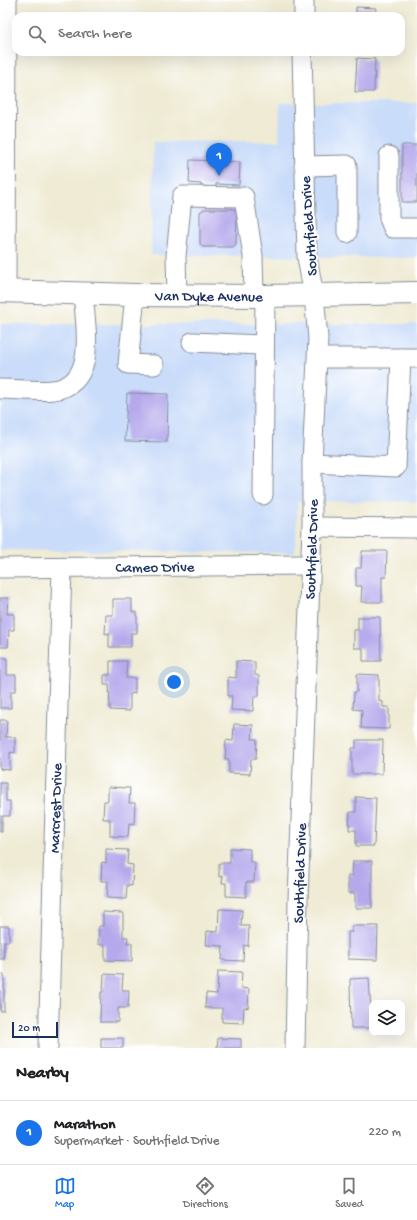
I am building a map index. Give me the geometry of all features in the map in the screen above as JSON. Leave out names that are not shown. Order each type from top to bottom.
[{"type":"main road","name":"Van Dyke Avenue","points":[[3,291],[135,295],[259,296],[417,293]]},
{"type":"street","points":[[3,291],[7,0]]},
{"type":"street","points":[[304,0],[304,12]]},
{"type":"street","name":"Southfield Drive","points":[[295,1048],[298,900],[312,527],[312,463],[318,358],[318,338],[314,296],[307,257],[302,56]]},
{"type":"street","points":[[389,156],[389,218],[393,228],[417,228]]},
{"type":"street","points":[[304,166],[347,166],[347,233]]},
{"type":"street","points":[[176,295],[176,256],[182,196],[244,197],[259,296],[263,345],[263,495]]},
{"type":"street","points":[[0,389],[52,390],[64,387],[73,381],[81,372],[85,362],[87,349],[83,293]]},
{"type":"street","points":[[135,295],[128,364],[154,365]]},
{"type":"street","points":[[192,342],[263,345]]},
{"type":"street","points":[[312,463],[396,467],[409,358],[318,358]]},
{"type":"street","points":[[312,527],[417,528]]},
{"type":"street","name":"Cameo Drive","points":[[0,568],[310,565]]},
{"type":"street","name":"Marcrest Drive","points":[[48,1048],[62,568]]},
{"type":"shaded area","points":[[280,103],[417,103],[417,258],[151,255],[153,142],[279,141]]},
{"type":"shaded area","points":[[0,324],[417,324],[417,502],[298,501],[295,553],[0,550]]},
{"type":"building","points":[[356,7],[376,8],[376,12],[356,12]]},
{"type":"building","points":[[357,58],[375,59],[374,92],[355,92]]},
{"type":"building","points":[[402,145],[417,145],[417,202],[402,202]]},
{"type":"building","points":[[190,160],[240,162],[239,185],[216,184],[216,187],[201,186],[201,184],[189,183]]},
{"type":"building","points":[[204,209],[234,209],[237,213],[236,244],[233,247],[203,247],[200,244],[200,212]]},
{"type":"building","points":[[127,393],[168,394],[167,442],[125,441]]},
{"type":"building","points":[[362,551],[387,551],[386,577],[382,577],[382,602],[361,602],[362,586],[356,586],[356,568],[361,568]]},
{"type":"building","points":[[0,598],[8,598],[7,614],[14,614],[14,630],[9,630],[8,647],[0,647]]},
{"type":"building","points":[[113,599],[132,599],[132,612],[137,612],[137,633],[131,633],[131,647],[109,647],[109,633],[105,634],[106,615],[113,615]]},
{"type":"building","points":[[358,617],[380,617],[381,661],[363,661],[363,648],[354,648],[354,630],[358,630]]},
{"type":"building","points":[[0,658],[7,658],[7,675],[16,675],[16,691],[11,691],[11,708],[0,708]]},
{"type":"building","points":[[110,661],[127,661],[126,678],[135,678],[135,693],[130,694],[130,711],[110,710],[109,685],[104,685],[104,675],[110,675]]},
{"type":"building","points":[[236,661],[255,662],[255,675],[259,676],[259,696],[254,696],[253,711],[231,710],[232,696],[228,696],[228,677],[236,678]]},
{"type":"building","points":[[357,674],[379,675],[379,701],[383,702],[383,707],[389,707],[389,729],[361,728],[362,710],[353,709],[354,692],[357,692]]},
{"type":"building","points":[[0,720],[7,720],[6,737],[15,737],[15,753],[10,752],[10,770],[0,769]]},
{"type":"building","points":[[234,724],[253,725],[252,739],[257,739],[256,759],[251,759],[250,774],[229,773],[229,759],[225,759],[226,740],[233,741]]},
{"type":"building","points":[[356,740],[383,740],[382,774],[352,774],[352,748],[356,748]]},
{"type":"building","points":[[0,783],[6,783],[6,801],[10,801],[10,816],[2,816],[2,832],[0,832]]},
{"type":"building","points":[[108,787],[130,788],[129,803],[135,803],[134,824],[129,823],[128,837],[110,836],[110,819],[103,819],[104,801],[108,801]]},
{"type":"building","points":[[356,797],[376,798],[374,846],[356,846],[356,830],[349,830],[350,812],[356,812]]},
{"type":"building","points":[[230,848],[250,849],[250,862],[255,862],[254,882],[246,882],[246,897],[226,896],[226,883],[222,883],[223,876],[219,877],[219,863],[230,863]]},
{"type":"building","points":[[106,849],[128,850],[127,864],[133,865],[132,886],[127,885],[126,899],[107,898],[108,881],[101,881],[102,862],[106,863]]},
{"type":"building","points":[[353,861],[372,861],[372,908],[355,908],[355,893],[348,893],[348,875],[352,876]]},
{"type":"building","points":[[219,909],[242,910],[241,926],[249,926],[248,946],[244,945],[243,961],[222,960],[223,946],[206,945],[207,931],[218,932]]},
{"type":"building","points":[[103,912],[123,913],[123,937],[128,937],[127,943],[132,943],[132,961],[105,960],[105,945],[98,944],[99,926],[103,926]]},
{"type":"building","points":[[0,926],[9,926],[9,941],[4,941],[4,959],[0,959]]},
{"type":"building","points":[[352,926],[378,926],[377,960],[348,959],[348,932],[352,932]]},
{"type":"building","points":[[218,971],[242,972],[241,988],[249,989],[248,1008],[244,1007],[243,1023],[222,1022],[222,1008],[205,1008],[206,993],[217,994]]},
{"type":"building","points":[[0,974],[4,974],[4,1011],[0,1011]]},
{"type":"building","points":[[104,974],[123,975],[122,990],[129,990],[128,1008],[118,1008],[118,1022],[100,1022],[101,992],[103,992]]},
{"type":"building","points":[[369,978],[370,1000],[369,1000],[369,1028],[351,1028],[350,979]]},
{"type":"building","points":[[101,1038],[123,1038],[123,1048],[101,1048]]},
{"type":"building","points":[[218,1038],[241,1039],[241,1048],[217,1048]]},
{"type":"place","name":"Marathon","points":[[219,176]]}]
